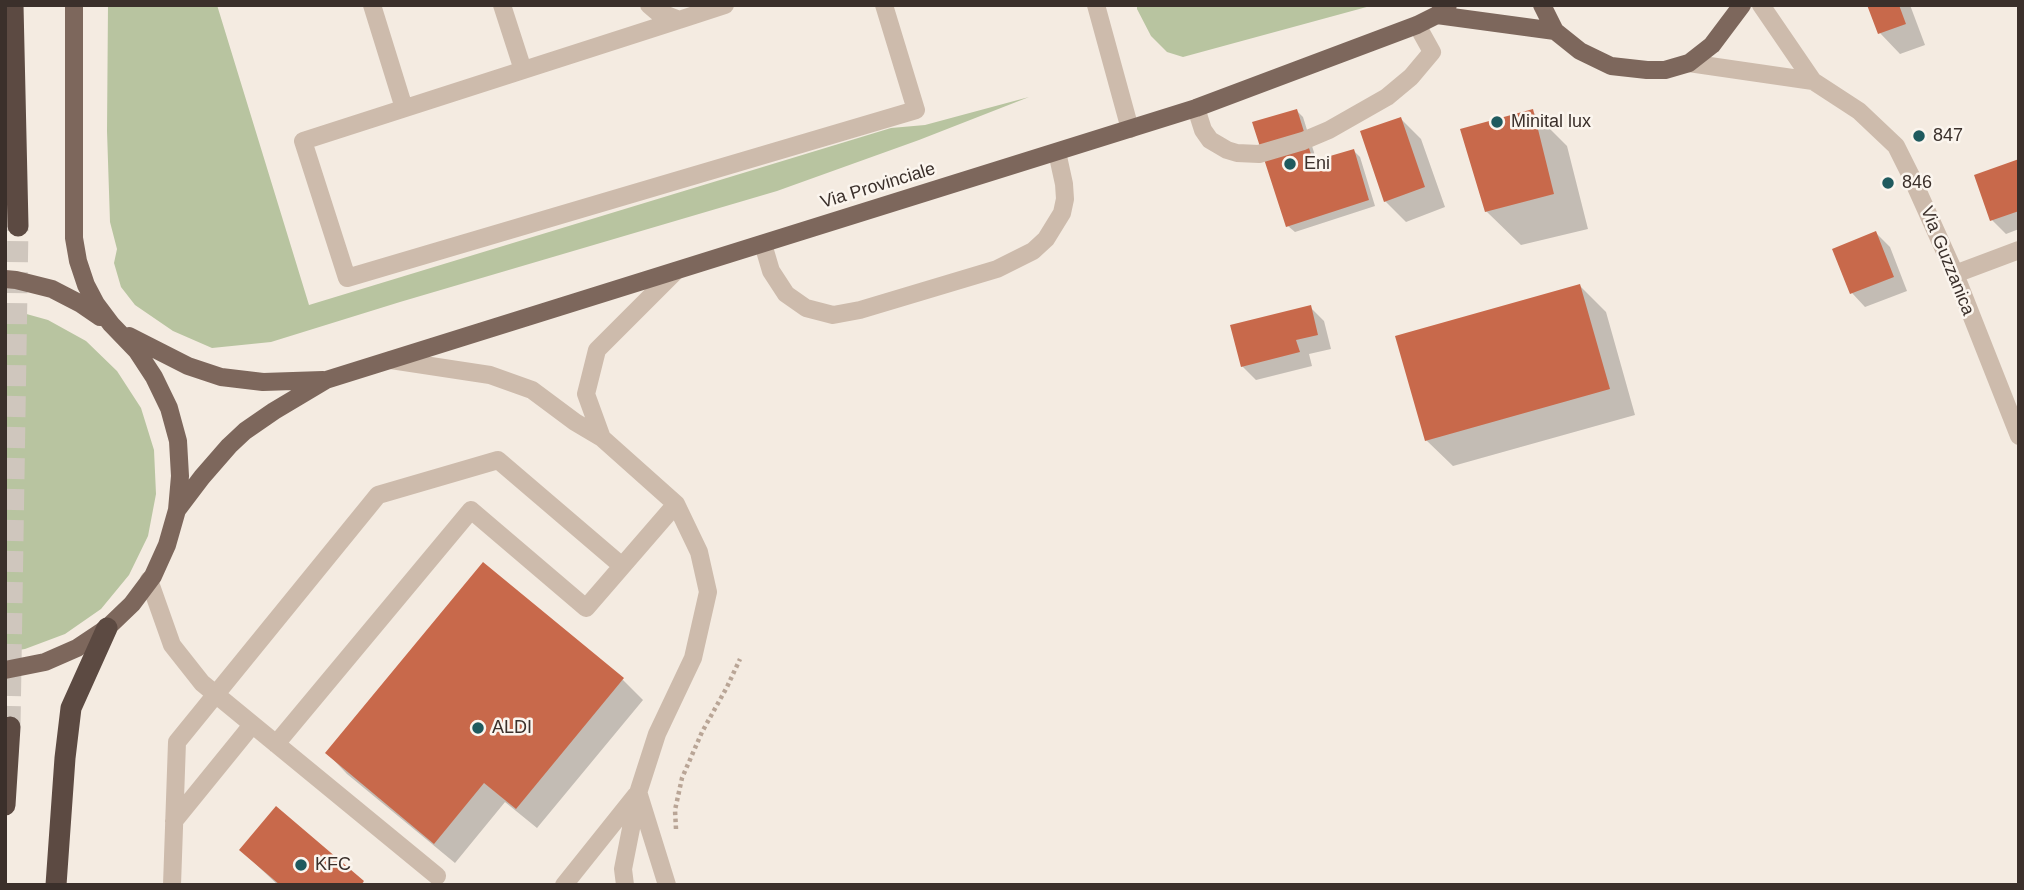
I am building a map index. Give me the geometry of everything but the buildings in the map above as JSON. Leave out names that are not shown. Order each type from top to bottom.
[{"type":"highway","points":[[13,5],[18,226]]},
{"type":"highway","points":[[56,885],[71,708],[107,628]]},
{"type":"highway","points":[[5,805],[10,727]]},
{"type":"main road","points":[[5,670],[46,662],[77,648],[107,628],[132,604],[149,580],[167,545],[177,510],[180,476],[178,441],[169,408],[154,377],[136,351],[111,324],[86,285],[75,250],[74,5]]},
{"type":"main road","name":"Via Provinciale","points":[[1542,5],[1555,31],[1580,51],[1611,66],[1665,70],[1689,63]]},
{"type":"main road","points":[[1689,63],[1712,45],[1742,5]]},
{"type":"main road","name":"Via Provinciale","points":[[326,380],[1196,108],[1417,25],[1442,10],[1555,31]]},
{"type":"main road","points":[[5,279],[52,289],[162,354],[208,373],[256,381],[326,380]]},
{"type":"main road","points":[[177,510],[209,469],[245,431],[326,380]]},
{"type":"street","points":[[372,5],[404,108]]},
{"type":"street","points":[[502,5],[523,70]]},
{"type":"street","points":[[649,5],[656,11],[679,20]]},
{"type":"street","points":[[725,5],[303,141],[347,278],[916,110],[884,5]]},
{"type":"street","points":[[1096,5],[1130,129]]},
{"type":"street","name":"Via Guzzanica","points":[[1761,5],[1813,81],[1859,111],[1896,146],[1955,274],[2019,436]]},
{"type":"street","points":[[1196,108],[1203,130],[1210,140],[1227,150],[1259,153],[1303,141],[1329,130],[1387,97],[1411,77],[1432,52],[1417,25]]},
{"type":"street","name":"Via Guzzanica","points":[[1689,63],[1813,81]]},
{"type":"street","points":[[763,244],[771,271],[786,294],[806,308],[832,315],[860,310],[997,270],[1034,251],[1046,239],[1062,213],[1065,184],[1057,152]]},
{"type":"street","points":[[1955,274],[2019,250]]},
{"type":"street","points":[[602,438],[586,394],[597,351],[676,271]]},
{"type":"street","points":[[391,360],[490,375],[532,390],[602,438],[676,504],[699,552],[708,592],[693,658],[657,734],[638,793],[623,869],[625,885]]},
{"type":"street","points":[[172,885],[177,742],[378,495],[498,460],[622,566]]},
{"type":"street","points":[[276,744],[471,510],[586,608],[676,504]]},
{"type":"street","points":[[149,580],[172,645],[202,684],[438,882]]},
{"type":"street","points":[[174,821],[252,725]]},
{"type":"street","points":[[564,885],[638,793]]},
{"type":"street","points":[[638,793],[667,885]]},
{"type":"path","points":[[677,839],[675,810],[682,778],[702,732],[740,659]]},
{"type":"green space","points":[[108,5],[217,5],[309,305],[891,128],[925,125],[1029,97],[777,191],[271,342],[212,348],[173,331],[135,305],[121,287],[114,263],[117,249],[110,222],[107,131]]},
{"type":"green space","points":[[1137,5],[1374,5],[1183,57],[1167,52],[1151,36]]},
{"type":"green space","points":[[5,308],[48,320],[86,341],[117,371],[141,408],[154,450],[156,494],[148,536],[129,575],[101,609],[65,634],[25,649],[5,652]]},
{"type":"tunnel","points":[[10,727],[18,226]]},
{"type":"place","name":"Minital lux","points":[[1497,122]]},
{"type":"place","name":"847","points":[[1919,136]]},
{"type":"place","name":"Eni","points":[[1290,164]]},
{"type":"place","name":"846","points":[[1888,183]]},
{"type":"place","name":"ALDI","points":[[478,728]]},
{"type":"place","name":"KFC","points":[[301,865]]}]
